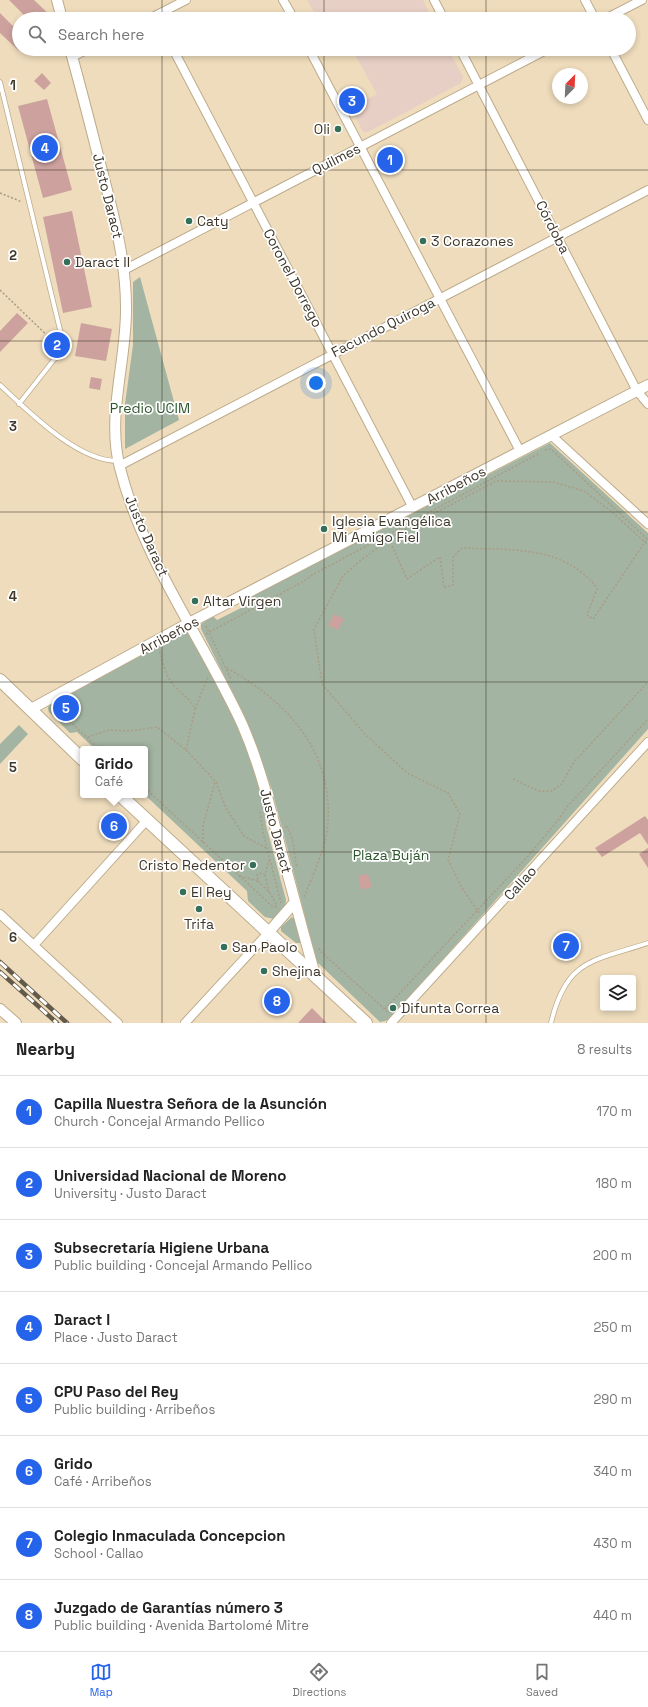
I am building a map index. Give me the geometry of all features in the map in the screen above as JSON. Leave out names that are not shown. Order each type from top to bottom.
[{"type":"main road","points":[[0,680],[80,757]]},
{"type":"main road","points":[[123,798],[366,1023]]},
{"type":"street","points":[[57,0],[60,12]]},
{"type":"street","points":[[165,12],[186,0]]},
{"type":"street","points":[[284,0],[290,12]]},
{"type":"street","points":[[434,0],[440,12]]},
{"type":"street","points":[[585,0],[591,12]]},
{"type":"street","points":[[619,12],[642,0]]},
{"type":"street","name":"Justo Daract","points":[[72,56],[114,214],[124,270],[126,309],[116,411],[119,463],[132,509],[151,550],[239,718],[258,764],[299,900],[316,978]]},
{"type":"street","name":"Coronel Dorrego","points":[[177,56],[413,508]]},
{"type":"street","points":[[313,56],[520,452]]},
{"type":"street","name":"Córdoba","points":[[464,56],[637,391],[648,404]]},
{"type":"street","name":"Quilmes","points":[[124,270],[535,56]]},
{"type":"street","points":[[615,56],[648,120]]},
{"type":"street","name":"Facundo Quiroga","points":[[119,463],[648,190]]},
{"type":"street","name":"Arribeños","points":[[31,709],[189,623],[648,385]]},
{"type":"street","points":[[551,435],[648,524]]},
{"type":"street","name":"Callao","points":[[393,1021],[648,742]]},
{"type":"street","points":[[34,945],[147,820]]},
{"type":"street","points":[[186,1023],[299,900]]},
{"type":"street","points":[[0,914],[118,1023]]},
{"type":"street","points":[[0,1009],[16,1023]]},
{"type":"lane","points":[[0,82],[62,338],[60,352],[19,404]]},
{"type":"lane","points":[[0,385],[19,404],[55,433],[84,452],[107,461],[119,463]]},
{"type":"lane","points":[[551,1023],[556,1004],[565,984],[575,971],[586,963],[648,943]]},
{"type":"path","points":[[0,193],[29,204]]},
{"type":"path","points":[[0,290],[61,349]]},
{"type":"path","points":[[198,640],[387,535],[546,449],[551,449],[647,539],[593,619],[587,615],[597,589],[593,582],[568,562],[538,552],[462,548],[453,557],[453,585],[444,588],[440,557],[407,579],[387,535]]},
{"type":"path","points":[[477,910],[462,888],[448,860],[460,814],[448,793],[407,773],[365,734],[322,684],[314,629],[343,576],[401,532],[496,481],[553,482],[584,491],[611,512],[648,545]]},
{"type":"path","points":[[159,649],[169,678],[175,687],[188,696],[195,709]]},
{"type":"path","points":[[212,664],[226,667],[272,698],[289,714],[304,732],[317,756],[324,780],[328,802],[328,823],[314,872],[299,900]]},
{"type":"path","points":[[186,750],[195,709],[208,676],[212,682]]},
{"type":"path","points":[[513,779],[539,790],[551,791],[561,785],[574,762],[648,682]]},
{"type":"path","points":[[77,696],[56,708],[96,746]]},
{"type":"path","points":[[385,1009],[529,855],[567,807],[648,719]]},
{"type":"path","points":[[88,737],[109,730],[130,731],[157,727],[186,750],[216,782],[226,808],[244,836],[266,848]]},
{"type":"path","points":[[203,843],[204,826],[216,782]]},
{"type":"path","points":[[148,791],[272,906],[278,907]]},
{"type":"path","points":[[260,806],[266,848],[281,903],[278,907]]},
{"type":"path","points":[[269,858],[265,875],[270,893],[278,907]]},
{"type":"path","points":[[258,881],[257,875],[260,873],[265,875]]},
{"type":"path","points":[[239,876],[258,881],[270,893]]},
{"type":"path","points":[[317,944],[320,951],[385,1009],[393,1021]]},
{"type":"shaded area","points":[[307,0],[423,0],[429,12],[314,12]]},
{"type":"shaded area","points":[[356,56],[452,56],[463,77],[461,83],[368,132],[363,132],[351,108],[377,94]]},
{"type":"green space","name":"Predio UCIM","points":[[140,277],[179,420],[125,449],[125,404],[133,345],[133,282]]},
{"type":"green space","name":"Plaza Buján","points":[[550,443],[648,533],[648,729],[389,1020],[380,1022],[317,962],[272,790],[241,710],[201,629],[201,624],[213,616],[217,620],[251,603],[250,597]]},
{"type":"green space","points":[[188,631],[222,692],[247,749],[263,800],[266,825],[286,900],[285,908],[274,919],[265,917],[248,901],[247,891],[148,798],[148,746],[92,746],[77,732],[70,733],[49,712],[48,708],[51,703]]},
{"type":"green space","points":[[19,725],[28,734],[0,764],[0,744]]},
{"type":"green space","points":[[292,917],[299,929],[301,936],[300,943],[296,943],[281,931],[281,927]]},
{"type":"building","points":[[9,0],[34,0],[47,12],[21,12]]},
{"type":"building","points":[[0,13],[12,25],[12,44],[0,33]]},
{"type":"building","points":[[42,73],[51,83],[44,90],[34,81]]},
{"type":"building","points":[[47,99],[72,190],[43,198],[18,106]]},
{"type":"building","name":"Daract II","points":[[72,211],[92,307],[63,313],[43,217]]},
{"type":"building","points":[[17,313],[28,323],[0,352],[0,331]]},
{"type":"building","points":[[81,323],[112,329],[106,361],[75,356]]},
{"type":"building","points":[[91,377],[102,379],[100,390],[89,388]]},
{"type":"building","points":[[334,614],[344,619],[338,630],[328,625]]},
{"type":"building","points":[[645,816],[648,820],[648,845],[640,833],[602,857],[595,848]]},
{"type":"building","points":[[648,848],[648,868],[639,854]]},
{"type":"building","points":[[368,874],[372,887],[361,890],[358,876]]},
{"type":"building","points":[[312,1008],[327,1023],[298,1023]]},
{"type":"railway","points":[[0,962],[67,1023]]},
{"type":"railway","points":[[0,972],[57,1023]]},
{"type":"place","name":"Subsecretaría Higiene Urbana","points":[[352,101]]},
{"type":"place","name":"Oli","points":[[338,129]]},
{"type":"place","name":"Daract I","points":[[45,148]]},
{"type":"place","name":"Capilla Nuestra Señora de la Asunción","points":[[390,160]]},
{"type":"place","name":"Caty","points":[[189,221]]},
{"type":"place","name":"3 Corazones","points":[[423,241]]},
{"type":"place","name":"Daract II","points":[[67,262]]},
{"type":"place","name":"Universidad Nacional de Moreno","points":[[57,345]]},
{"type":"place","name":"Iglesia Evangélica Mi Amigo Fiel","points":[[324,529]]},
{"type":"place","name":"Altar Virgen","points":[[195,601]]},
{"type":"place","name":"CPU Paso del Rey","points":[[66,708]]},
{"type":"place","name":"Grido","points":[[114,826]]},
{"type":"place","name":"Cristo Redentor","points":[[253,865]]},
{"type":"place","name":"El Rey","points":[[183,892]]},
{"type":"place","name":"Trifa","points":[[199,909]]},
{"type":"place","name":"Colegio Inmaculada Concepcion","points":[[566,946]]},
{"type":"place","name":"San Paolo","points":[[224,947]]},
{"type":"place","name":"Shejina","points":[[264,971]]},
{"type":"place","name":"Juzgado de Garantías número 3","points":[[277,1001]]},
{"type":"place","name":"Difunta Correa","points":[[393,1008]]}]
